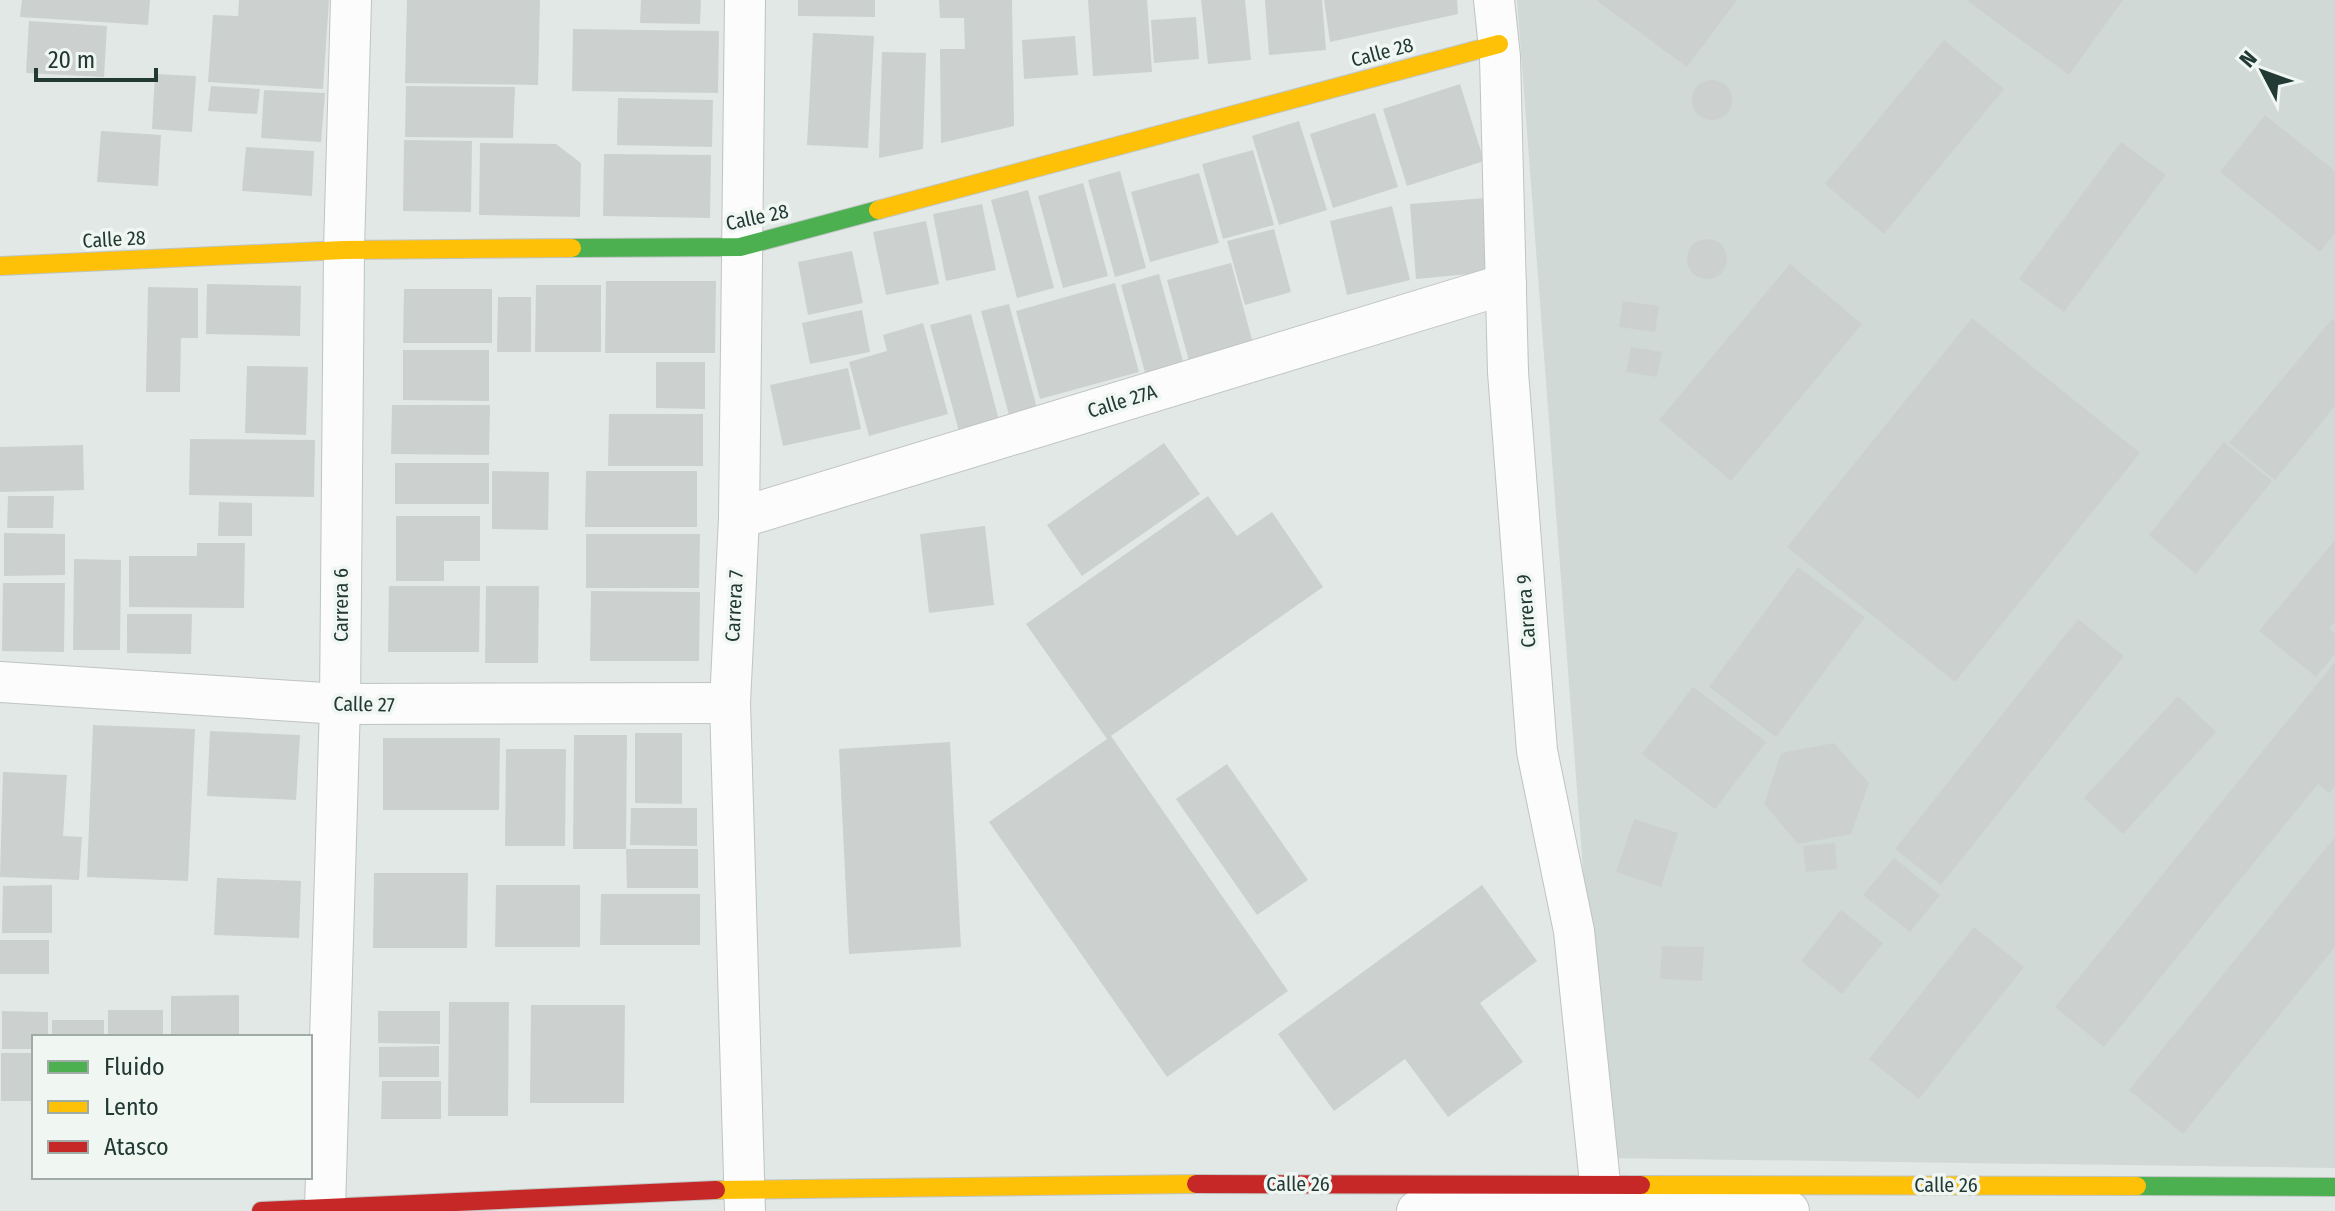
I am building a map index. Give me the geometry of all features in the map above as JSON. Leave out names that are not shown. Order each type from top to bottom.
[{"type":"street","name":"Carrera 6","points":[[325,1209],[340,704],[344,250],[351,0]]},
{"type":"street","name":"Carrera 7","points":[[744,1200],[730,703],[739,518],[745,0]]},
{"type":"street","name":"Carrera 9","points":[[1494,0],[1499,44],[1508,372],[1537,751],[1574,931],[1612,1201]]},
{"type":"street","name":"Calle 28","points":[[0,266],[344,250],[740,247],[1499,44]]},
{"type":"street","name":"Calle 27A","points":[[739,518],[1506,284]]},
{"type":"street","name":"Calle 27","points":[[0,682],[340,704],[730,703]]},
{"type":"street","name":"Calle 26","points":[[261,1211],[744,1200],[1194,1198],[1612,1201],[2335,1187]]},
{"type":"street","name":"Calle 26","points":[[1417,1211],[1612,1201],[1789,1211]]},
{"type":"shaded area","points":[[1517,0],[2335,0],[2335,1168],[1605,1158]]},
{"type":"building","points":[[22,0],[150,0],[148,25],[20,17]]},
{"type":"building","points":[[239,0],[329,0],[323,89],[208,82],[213,15],[238,16]]},
{"type":"building","points":[[407,0],[540,0],[538,85],[405,83]]},
{"type":"building","points":[[641,0],[701,0],[700,24],[640,23]]},
{"type":"building","points":[[798,0],[875,0],[875,17],[798,16]]},
{"type":"building","points":[[939,0],[1012,0],[1014,126],[941,143],[940,49],[965,49],[964,18],[940,18]]},
{"type":"building","points":[[1088,0],[1147,0],[1152,72],[1093,76]]},
{"type":"building","points":[[1201,0],[1245,0],[1251,60],[1208,64]]},
{"type":"building","points":[[1265,0],[1322,0],[1326,50],[1269,55]]},
{"type":"building","points":[[1324,0],[1457,0],[1458,14],[1330,42]]},
{"type":"building","points":[[1596,0],[1737,0],[1687,67]]},
{"type":"building","points":[[1966,0],[2123,0],[2069,75]]},
{"type":"building","points":[[1196,17],[1199,59],[1154,63],[1151,20]]},
{"type":"building","points":[[29,21],[107,26],[104,77],[26,73]]},
{"type":"building","points":[[573,29],[719,31],[718,93],[572,91]]},
{"type":"building","points":[[813,33],[874,36],[868,148],[807,145]]},
{"type":"building","points":[[1075,36],[1078,75],[1024,79],[1022,40]]},
{"type":"building","points":[[1944,40],[2004,89],[1884,234],[1825,184]]},
{"type":"building","points":[[882,52],[926,53],[923,149],[879,158]]},
{"type":"building","points":[[155,74],[196,76],[192,132],[152,129]]},
{"type":"building","points":[[1712,80],[1726,86],[1732,100],[1726,114],[1712,120],[1698,114],[1692,100],[1698,86]]},
{"type":"building","points":[[1460,84],[1484,161],[1407,186],[1383,109]]},
{"type":"building","points":[[211,86],[260,89],[257,114],[208,111]]},
{"type":"building","points":[[406,86],[515,87],[513,138],[405,137]]},
{"type":"building","points":[[264,90],[325,93],[321,142],[261,138]]},
{"type":"building","points":[[618,98],[713,100],[712,147],[617,145]]},
{"type":"building","points":[[1375,113],[1398,187],[1333,208],[1310,134]]},
{"type":"building","points":[[2265,115],[2335,171],[2335,233],[2320,252],[2220,172]]},
{"type":"building","points":[[1299,121],[1327,210],[1279,225],[1252,136]]},
{"type":"building","points":[[101,131],[161,135],[158,186],[97,182]]},
{"type":"building","points":[[404,140],[472,141],[471,212],[403,211]]},
{"type":"building","points":[[2121,142],[2166,175],[2064,312],[2019,279]]},
{"type":"building","points":[[480,143],[556,144],[581,163],[580,217],[479,215]]},
{"type":"building","points":[[246,147],[314,151],[312,196],[242,191]]},
{"type":"building","points":[[1253,150],[1274,225],[1223,239],[1202,164]]},
{"type":"building","points":[[604,154],[711,155],[710,218],[603,216]]},
{"type":"building","points":[[1120,171],[1146,268],[1115,277],[1088,180]]},
{"type":"building","points":[[1199,173],[1219,243],[1150,262],[1131,192]]},
{"type":"building","points":[[1083,183],[1108,276],[1063,288],[1038,196]]},
{"type":"building","points":[[1028,190],[1054,288],[1017,298],[991,200]]},
{"type":"building","points":[[1486,198],[1491,272],[1416,279],[1410,204]]},
{"type":"building","points":[[982,204],[996,270],[946,281],[933,214]]},
{"type":"building","points":[[1392,206],[1410,280],[1347,295],[1330,221]]},
{"type":"building","points":[[926,221],[939,284],[886,295],[873,232]]},
{"type":"building","points":[[1274,229],[1291,292],[1245,305],[1227,241]]},
{"type":"building","points":[[1707,239],[1721,245],[1727,259],[1721,273],[1707,279],[1693,273],[1687,259],[1693,245]]},
{"type":"building","points":[[852,251],[863,303],[808,315],[798,262]]},
{"type":"building","points":[[1231,263],[1253,343],[1189,361],[1167,280]]},
{"type":"building","points":[[1790,264],[1862,324],[1731,481],[1659,420]]},
{"type":"building","points":[[1159,274],[1184,365],[1146,376],[1121,285]]},
{"type":"building","points":[[606,281],[716,281],[715,353],[605,353]]},
{"type":"building","points":[[1115,283],[1139,372],[1040,399],[1016,311]]},
{"type":"building","points":[[207,284],[301,286],[300,336],[206,334]]},
{"type":"building","points":[[536,285],[601,285],[601,352],[535,352]]},
{"type":"building","points":[[148,287],[198,288],[198,338],[181,338],[180,392],[146,392]]},
{"type":"building","points":[[404,289],[492,289],[492,343],[403,343]]},
{"type":"building","points":[[498,297],[531,297],[531,352],[497,352]]},
{"type":"building","points":[[1623,301],[1659,306],[1655,332],[1619,327]]},
{"type":"building","points":[[1009,304],[1038,412],[1010,419],[981,311]]},
{"type":"building","points":[[862,310],[870,352],[810,364],[802,323]]},
{"type":"building","points":[[971,314],[1000,424],[960,435],[930,325]]},
{"type":"building","points":[[1972,318],[2140,453],[1955,682],[1787,547]]},
{"type":"building","points":[[2332,319],[2335,321],[2335,406],[2275,480],[2229,443]]},
{"type":"building","points":[[923,323],[948,414],[869,436],[849,362],[887,351],[883,335]]},
{"type":"building","points":[[1631,347],[1662,352],[1657,377],[1626,372]]},
{"type":"building","points":[[403,350],[489,350],[489,401],[403,400]]},
{"type":"building","points":[[656,362],[705,362],[705,409],[656,408]]},
{"type":"building","points":[[247,366],[308,367],[306,435],[245,433]]},
{"type":"building","points":[[848,368],[861,429],[783,446],[770,385]]},
{"type":"building","points":[[392,405],[490,405],[489,455],[391,454]]},
{"type":"building","points":[[609,414],[703,414],[703,466],[608,466]]},
{"type":"building","points":[[190,439],[315,440],[314,497],[189,495]]},
{"type":"building","points":[[2224,442],[2272,481],[2196,574],[2149,535]]},
{"type":"building","points":[[1164,443],[1200,494],[1082,576],[1047,525]]},
{"type":"building","points":[[83,445],[84,490],[0,492],[0,447]]},
{"type":"building","points":[[395,463],[489,463],[489,504],[395,504]]},
{"type":"building","points":[[492,471],[549,472],[548,530],[492,529]]},
{"type":"building","points":[[586,471],[697,471],[697,527],[585,527]]},
{"type":"building","points":[[8,496],[54,496],[53,528],[7,528]]},
{"type":"building","points":[[1208,496],[1237,536],[1272,512],[1323,587],[1111,736],[1288,991],[1167,1077],[989,822],[1107,739],[1026,624]]},
{"type":"building","points":[[219,502],[252,503],[252,536],[218,536]]},
{"type":"building","points":[[396,516],[480,516],[480,561],[444,561],[444,581],[396,581]]},
{"type":"building","points":[[985,526],[994,605],[929,613],[920,534]]},
{"type":"building","points":[[4,533],[65,534],[65,575],[4,576]]},
{"type":"building","points":[[586,534],[700,534],[699,588],[586,588]]},
{"type":"building","points":[[2335,540],[2335,622],[2329,629],[2335,633],[2335,654],[2316,677],[2259,631]]},
{"type":"building","points":[[197,543],[245,543],[244,608],[129,607],[129,556],[197,556]]},
{"type":"building","points":[[74,559],[121,560],[120,650],[73,650]]},
{"type":"building","points":[[1798,567],[1865,617],[1776,737],[1709,687]]},
{"type":"building","points":[[3,583],[65,583],[64,652],[2,651]]},
{"type":"building","points":[[389,586],[480,586],[479,652],[388,652]]},
{"type":"building","points":[[486,586],[539,586],[538,663],[485,663]]},
{"type":"building","points":[[591,591],[700,592],[699,661],[590,661]]},
{"type":"building","points":[[127,614],[192,614],[191,654],[127,653]]},
{"type":"building","points":[[2078,619],[2124,656],[1941,885],[1895,849]]},
{"type":"building","points":[[2335,662],[2335,786],[2329,793],[2318,784],[2104,1047],[2055,1007]]},
{"type":"building","points":[[1693,687],[1766,742],[1715,809],[1642,754]]},
{"type":"building","points":[[2178,696],[2216,732],[2123,834],[2084,798]]},
{"type":"building","points":[[93,725],[195,729],[188,881],[87,877]]},
{"type":"building","points":[[210,731],[300,735],[296,800],[207,796]]},
{"type":"building","points":[[635,733],[682,733],[682,804],[635,803]]},
{"type":"building","points":[[574,735],[627,735],[626,849],[573,849]]},
{"type":"building","points":[[383,738],[500,738],[499,810],[383,810]]},
{"type":"building","points":[[950,742],[961,947],[849,954],[839,749]]},
{"type":"building","points":[[1834,743],[1869,783],[1851,834],[1798,844],[1764,804],[1781,753]]},
{"type":"building","points":[[506,749],[566,749],[565,846],[505,846]]},
{"type":"building","points":[[1227,764],[1308,880],[1257,915],[1176,799]]},
{"type":"building","points":[[3,772],[67,775],[63,836],[82,837],[79,880],[0,877]]},
{"type":"building","points":[[631,808],[697,808],[697,846],[630,845]]},
{"type":"building","points":[[1634,819],[1678,833],[1661,887],[1616,872]]},
{"type":"building","points":[[2335,837],[2335,947],[2183,1134],[2129,1090]]},
{"type":"building","points":[[1835,843],[1837,869],[1806,872],[1803,846]]},
{"type":"building","points":[[626,849],[698,849],[698,888],[627,888]]},
{"type":"building","points":[[1894,858],[1940,895],[1910,932],[1863,895]]},
{"type":"building","points":[[374,873],[468,873],[467,948],[373,948]]},
{"type":"building","points":[[217,878],[301,881],[299,938],[214,935]]},
{"type":"building","points":[[52,885],[52,933],[2,933],[3,886]]},
{"type":"building","points":[[496,885],[580,885],[580,947],[495,947]]},
{"type":"building","points":[[1482,885],[1537,961],[1480,1003],[1523,1062],[1448,1117],[1405,1059],[1334,1111],[1278,1034]]},
{"type":"building","points":[[601,894],[700,894],[700,945],[600,945]]},
{"type":"building","points":[[1841,910],[1883,943],[1842,994],[1801,961]]},
{"type":"building","points":[[1974,927],[2024,967],[1919,1099],[1869,1059]]},
{"type":"building","points":[[0,940],[49,940],[49,974],[0,974]]},
{"type":"building","points":[[1662,946],[1704,947],[1702,981],[1660,979]]},
{"type":"building","points":[[239,995],[239,1035],[171,1035],[171,996]]},
{"type":"building","points":[[449,1002],[509,1002],[508,1116],[448,1116]]},
{"type":"building","points":[[531,1005],[625,1005],[624,1103],[530,1103]]},
{"type":"building","points":[[108,1010],[163,1010],[163,1035],[108,1035]]},
{"type":"building","points":[[2,1011],[48,1012],[48,1035],[32,1035],[32,1049],[2,1049]]},
{"type":"building","points":[[378,1011],[440,1011],[440,1044],[378,1043]]},
{"type":"building","points":[[52,1020],[104,1020],[104,1035],[52,1035]]},
{"type":"building","points":[[439,1046],[439,1077],[379,1077],[379,1047]]},
{"type":"building","points":[[1,1053],[32,1053],[32,1101],[1,1101]]},
{"type":"building","points":[[382,1081],[441,1081],[441,1119],[381,1119]]},
{"type":"traffic: fast","points":[[572,248],[740,247],[878,210]]},
{"type":"traffic: fast","points":[[2137,1186],[2335,1187]]},
{"type":"traffic: slow","points":[[878,210],[1499,44]]},
{"type":"traffic: slow","points":[[0,266],[344,250],[572,248]]},
{"type":"traffic: slow","points":[[716,1190],[1196,1184]]},
{"type":"traffic: slow","points":[[1641,1185],[2137,1186]]},
{"type":"traffic: jam","points":[[1196,1184],[1641,1185]]},
{"type":"traffic: jam","points":[[261,1211],[716,1190]]}]
